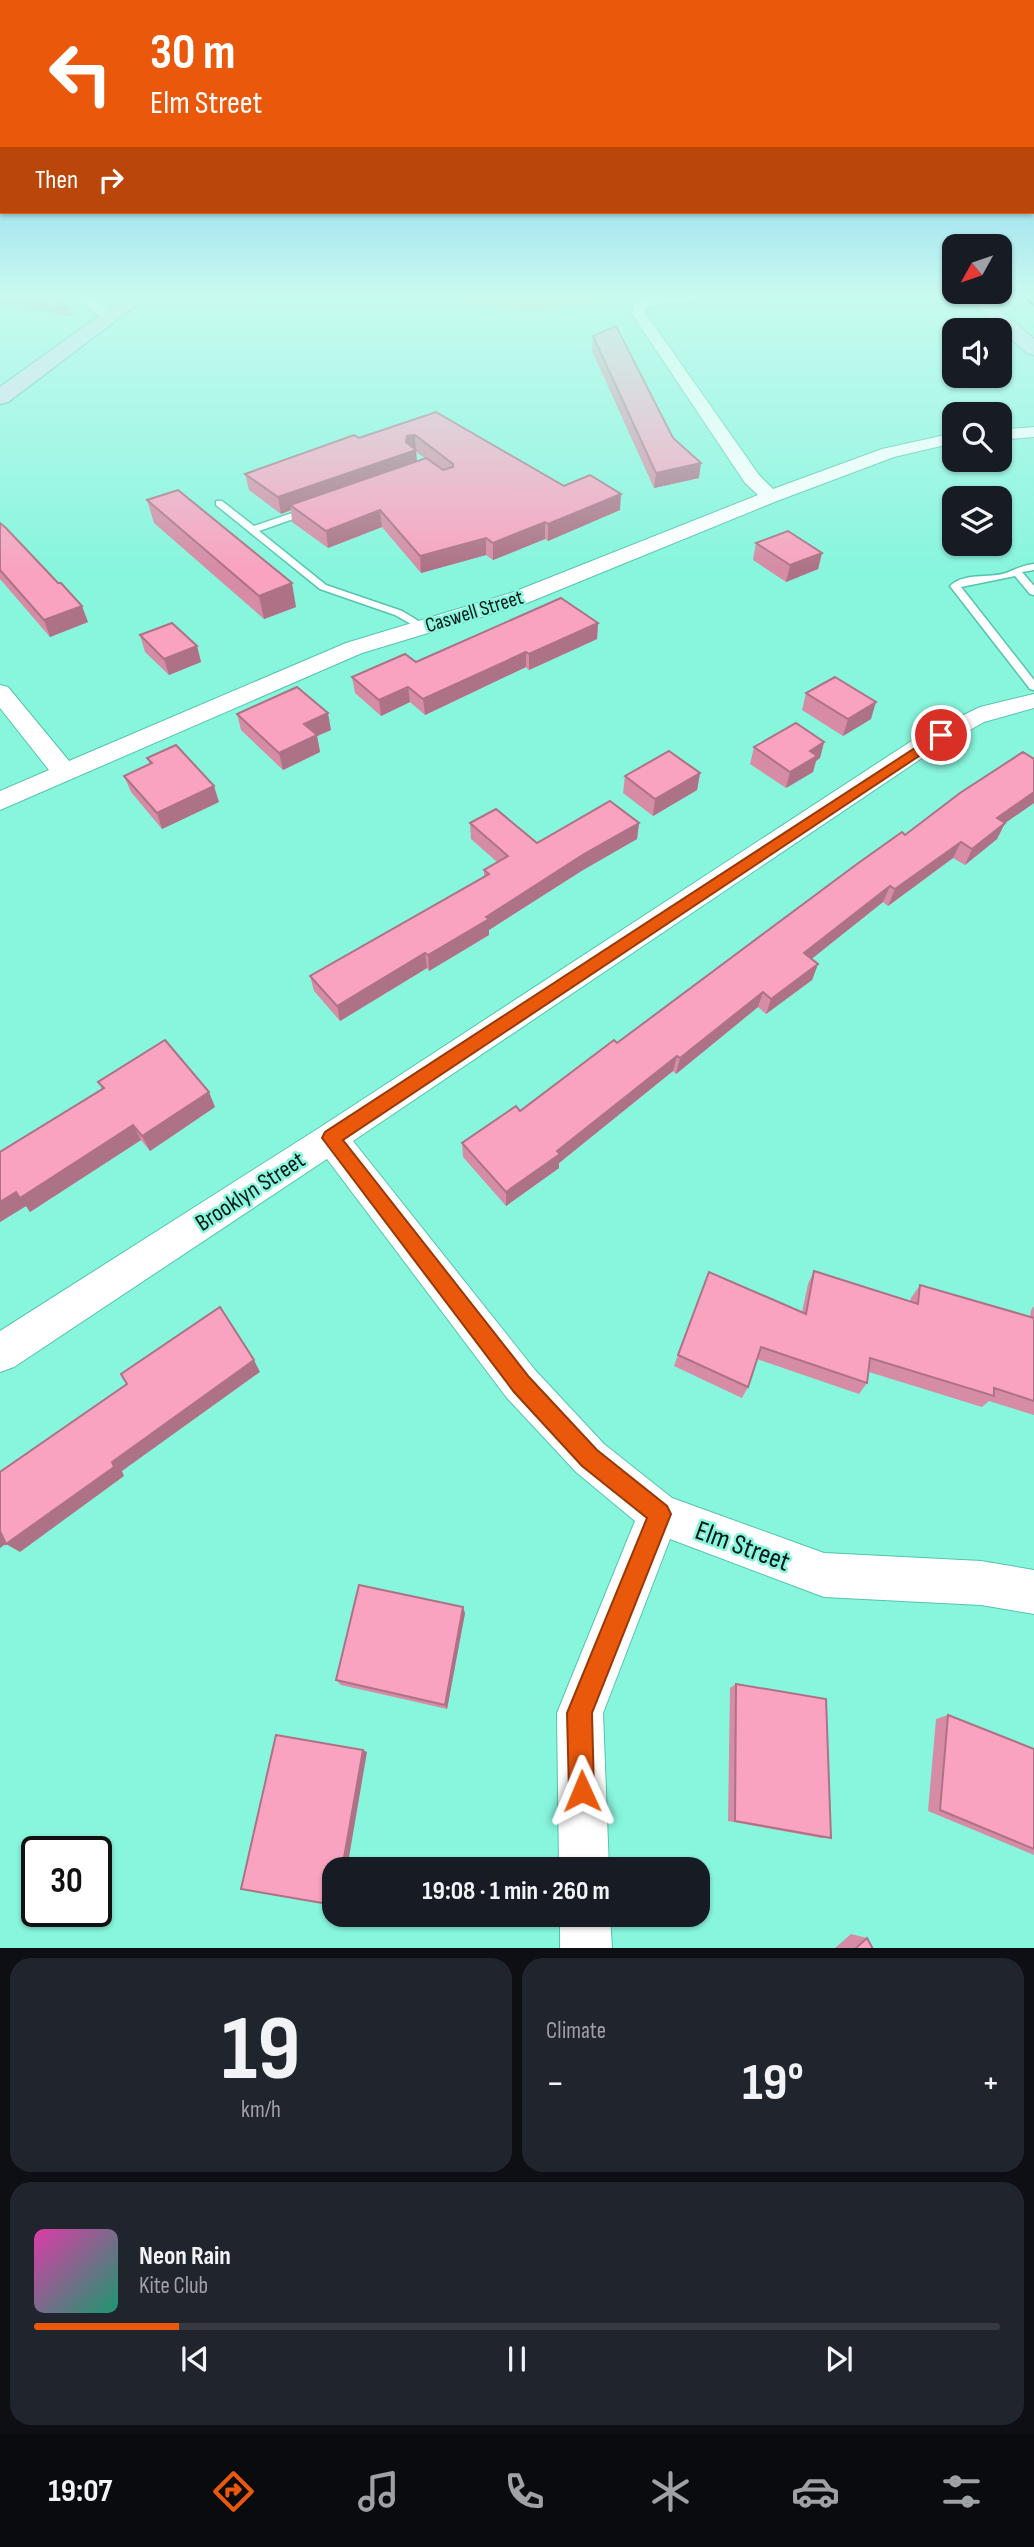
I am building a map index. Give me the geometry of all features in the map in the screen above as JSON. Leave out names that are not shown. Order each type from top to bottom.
[{"type":"street","points":[[689,387],[752,479],[770,497]]},
{"type":"street","points":[[1012,434],[1034,432]]},
{"type":"street","name":"Caswell Street","points":[[0,801],[354,648],[519,598],[770,497],[888,453],[942,441]]},
{"type":"street","points":[[0,692],[65,773]]},
{"type":"street","name":"Brooklyn Street","points":[[0,1353],[331,1138],[922,746],[980,713],[1001,706],[1034,701]]},
{"type":"street","name":"Elm Street","points":[[331,1138],[521,1384],[590,1458],[659,1514],[824,1575],[981,1583],[1034,1592]]},
{"type":"street","points":[[584,1857],[580,1713],[659,1514]]},
{"type":"street","points":[[585,1927],[586,1948]]},
{"type":"lane","points":[[219,503],[323,587],[340,595],[404,613],[422,626]]},
{"type":"lane","points":[[252,530],[315,508]]},
{"type":"lane","points":[[1034,567],[1007,576],[961,582],[955,586],[1034,687]]},
{"type":"lane","points":[[1016,571],[1034,592]]},
{"type":"building","points":[[616,387],[647,387],[673,438],[701,463],[656,473]]},
{"type":"building","points":[[436,412],[564,486],[590,475],[621,494],[493,543],[486,538],[420,556],[380,510],[326,531],[290,505],[426,458],[443,470],[453,467],[453,464],[415,435],[407,436],[406,442],[416,450],[278,497],[245,474],[354,435],[359,438]]},
{"type":"building","points":[[178,490],[292,583],[259,596],[147,500]]},
{"type":"building","points":[[0,523],[82,606],[44,620],[0,570]]},
{"type":"building","points":[[788,531],[822,553],[790,565],[756,543]]},
{"type":"building","points":[[561,598],[598,623],[423,699],[408,687],[379,700],[352,677],[405,654],[416,662]]},
{"type":"building","points":[[172,623],[197,646],[164,659],[140,635]]},
{"type":"building","points":[[835,677],[876,702],[848,719],[806,693]]},
{"type":"building","points":[[297,687],[328,713],[304,724],[317,735],[279,753],[237,714]]},
{"type":"building","points":[[796,723],[824,742],[810,751],[817,756],[790,772],[754,747]]},
{"type":"building","points":[[176,745],[214,786],[157,813],[124,776],[152,763],[147,758]]},
{"type":"building","points":[[669,751],[700,773],[655,799],[625,776]]},
{"type":"building","points":[[1023,752],[1034,759],[1034,792],[997,818],[1005,823],[972,849],[961,842],[895,889],[890,886],[804,953],[818,964],[771,999],[763,992],[557,1151],[560,1154],[506,1192],[462,1143],[516,1106],[520,1111],[614,1040],[617,1043],[857,864],[902,832],[905,835],[960,793]]},
{"type":"building","points":[[610,801],[639,823],[584,854],[486,917],[489,919],[428,955],[425,953],[337,1006],[310,976],[489,874],[484,870],[508,856],[470,823],[496,809],[537,843]]},
{"type":"building","points":[[165,1040],[209,1092],[142,1136],[133,1125],[20,1198],[16,1192],[0,1202],[0,1152],[104,1088],[98,1082]]},
{"type":"building","points":[[814,1271],[918,1304],[920,1285],[1034,1318],[1034,1401],[994,1388],[994,1396],[870,1358],[867,1383],[761,1347],[748,1387],[678,1355],[709,1272],[806,1314]]},
{"type":"building","points":[[220,1307],[254,1360],[112,1462],[114,1467],[6,1544],[0,1531],[0,1472],[127,1384],[121,1374]]},
{"type":"building","points":[[359,1585],[463,1607],[445,1705],[336,1680]]},
{"type":"building","points":[[736,1684],[826,1699],[831,1838],[735,1821]]},
{"type":"building","points":[[948,1715],[1034,1749],[1034,1849],[940,1810]]},
{"type":"building","points":[[276,1735],[363,1750],[344,1857],[322,1857],[322,1903],[241,1889]]},
{"type":"building","points":[[867,1938],[872,1948],[856,1948]]},
{"type":"route","points":[[582,1791],[580,1713],[659,1514],[590,1458],[521,1384],[331,1138],[941,735]]}]
